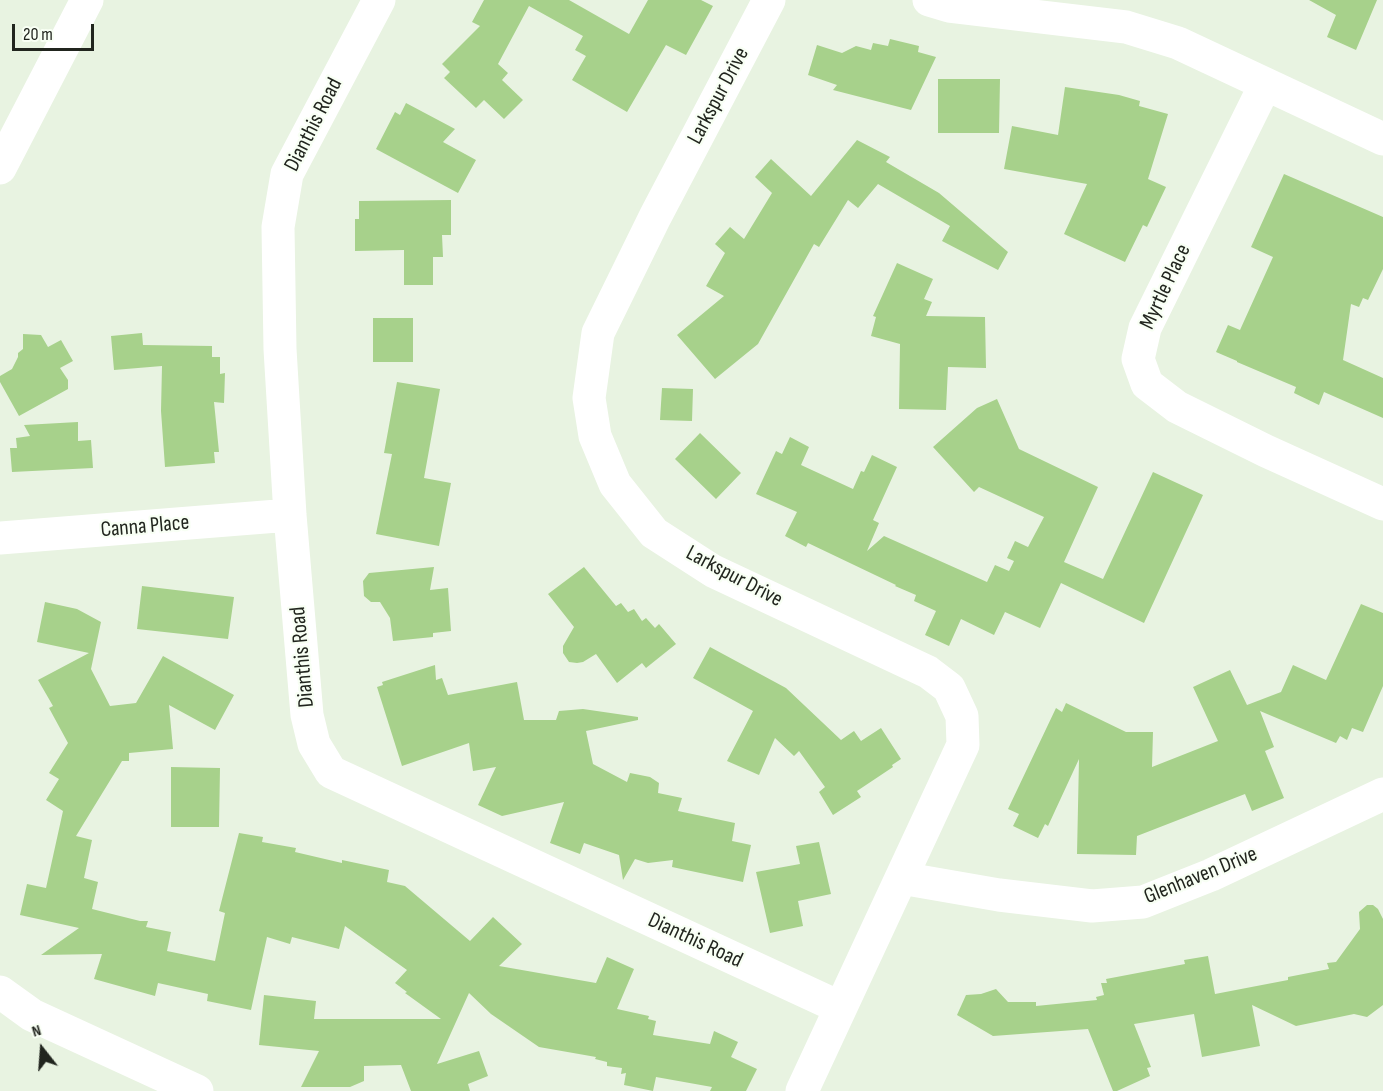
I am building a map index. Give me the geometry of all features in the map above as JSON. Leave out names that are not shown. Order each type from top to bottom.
[{"type":"street","points":[[0,168],[87,0]]},
{"type":"street","name":"Dianthis Road","points":[[379,0],[287,174],[278,227],[280,349],[290,515],[307,715],[314,744],[331,772],[839,1007]]},
{"type":"street","name":"Larkspur Drive","points":[[769,0],[655,217],[598,333],[589,398],[595,436],[615,484],[654,533],[713,571],[928,672],[949,688],[962,716],[963,745],[839,1007],[802,1091]]},
{"type":"street","points":[[929,0],[949,6],[1126,27],[1178,42],[1383,139]]},
{"type":"street","name":"Myrtle Place","points":[[1265,85],[1145,328],[1138,359],[1147,384],[1178,406],[1266,451],[1383,504]]},
{"type":"street","name":"Canna Place","points":[[0,538],[290,515]]},
{"type":"street","name":"Glenhaven Drive","points":[[901,878],[999,895],[1092,906],[1143,902],[1211,875],[1383,794]]},
{"type":"street","points":[[0,992],[32,1015],[196,1091]]},
{"type":"building","points":[[484,0],[569,0],[629,34],[648,0],[701,0],[713,6],[686,55],[666,45],[627,112],[572,80],[586,56],[575,50],[583,36],[529,6],[498,64],[508,73],[502,80],[523,100],[504,119],[484,100],[476,108],[444,78],[450,72],[442,64],[480,26],[472,22]]},
{"type":"building","points":[[1309,0],[1377,0],[1356,50],[1327,37],[1336,15]]},
{"type":"building","points":[[890,39],[919,46],[918,52],[936,57],[911,110],[833,90],[837,85],[808,75],[817,45],[842,53],[856,46],[871,50],[873,43],[888,46]]},
{"type":"building","points":[[938,79],[1000,79],[999,133],[938,133]]},
{"type":"building","points":[[1065,87],[1119,95],[1140,101],[1139,106],[1168,114],[1148,179],[1166,187],[1147,227],[1143,225],[1125,262],[1064,234],[1087,184],[1004,169],[1012,126],[1058,135]]},
{"type":"building","points":[[406,103],[455,129],[443,142],[476,160],[458,193],[376,149],[395,112],[400,115]]},
{"type":"building","points":[[857,140],[890,157],[886,162],[939,193],[1008,252],[998,270],[942,241],[950,226],[878,184],[858,208],[848,200],[819,247],[814,244],[758,344],[715,379],[677,335],[724,296],[706,286],[725,253],[715,244],[730,227],[744,239],[772,193],[755,177],[771,159],[811,196]]},
{"type":"building","points":[[1284,174],[1383,217],[1383,269],[1368,300],[1363,298],[1359,307],[1351,304],[1343,360],[1383,378],[1383,418],[1324,392],[1319,405],[1294,393],[1296,387],[1216,352],[1228,325],[1240,330],[1273,257],[1251,247]]},
{"type":"building","points":[[451,200],[451,235],[442,235],[443,257],[433,257],[433,285],[404,285],[404,250],[355,251],[355,219],[359,219],[359,201]]},
{"type":"building","points":[[897,263],[933,279],[924,299],[932,302],[926,316],[985,317],[986,368],[948,367],[946,410],[899,409],[900,344],[871,336],[876,317],[873,316]]},
{"type":"building","points":[[373,318],[413,318],[413,362],[373,362]]},
{"type":"building","points":[[142,333],[143,345],[212,346],[212,357],[220,357],[220,374],[225,373],[224,403],[214,402],[219,452],[214,452],[215,463],[165,467],[161,411],[162,366],[114,370],[111,336]]},
{"type":"building","points":[[23,334],[41,335],[48,347],[61,340],[73,361],[60,368],[68,380],[68,389],[19,416],[0,382],[0,376],[12,369],[18,353],[23,349]]},
{"type":"building","points":[[397,382],[440,389],[424,478],[451,483],[439,546],[376,534],[392,454],[384,453]]},
{"type":"building","points":[[662,388],[693,389],[692,421],[660,420]]},
{"type":"building","points":[[997,399],[1019,449],[1098,487],[1064,562],[1103,579],[1153,472],[1203,495],[1144,623],[1061,583],[1040,628],[1005,612],[994,635],[961,619],[949,646],[925,635],[936,611],[914,601],[916,595],[808,543],[806,547],[785,536],[797,512],[756,494],[776,451],[782,454],[790,437],[809,447],[801,465],[853,489],[872,455],[897,467],[873,520],[879,523],[867,551],[884,536],[987,582],[995,565],[1009,571],[1014,561],[1007,558],[1015,541],[1028,547],[1044,517],[979,487],[974,492],[933,447],[977,408]]},
{"type":"building","points":[[78,422],[78,441],[91,440],[93,468],[12,472],[10,448],[17,448],[16,438],[30,436],[24,425]]},
{"type":"building","points":[[700,433],[741,473],[716,499],[675,459]]},
{"type":"building","points":[[434,567],[430,590],[448,588],[451,631],[433,633],[433,637],[393,641],[390,618],[380,602],[371,602],[364,596],[363,581],[369,573]]},
{"type":"building","points":[[584,567],[616,606],[621,603],[628,612],[634,609],[642,621],[646,618],[655,628],[659,624],[676,644],[646,668],[642,663],[617,683],[596,654],[577,663],[569,662],[563,653],[563,646],[574,627],[548,594]]},
{"type":"building","points":[[142,586],[234,597],[228,639],[137,629]]},
{"type":"building","points":[[45,602],[77,609],[101,622],[91,669],[110,706],[136,703],[163,656],[234,695],[215,730],[169,705],[173,749],[129,753],[129,761],[122,761],[76,836],[92,840],[84,878],[98,882],[92,909],[148,921],[146,927],[171,932],[167,951],[215,961],[225,913],[219,911],[239,833],[263,837],[262,842],[296,848],[295,852],[342,863],[342,860],[389,870],[387,882],[405,886],[470,941],[493,917],[522,944],[499,966],[596,983],[607,957],[634,969],[617,1009],[649,1016],[648,1019],[656,1021],[653,1035],[710,1044],[714,1031],[738,1042],[731,1057],[757,1069],[746,1091],[710,1091],[712,1087],[656,1077],[653,1091],[624,1085],[626,1073],[621,1074],[622,1068],[607,1066],[607,1062],[595,1059],[596,1057],[539,1047],[491,1014],[469,993],[437,1064],[479,1051],[488,1076],[468,1084],[470,1091],[411,1091],[401,1065],[364,1066],[364,1081],[350,1087],[301,1087],[319,1051],[259,1045],[264,995],[316,1001],[314,1019],[441,1019],[395,983],[407,970],[345,926],[339,949],[292,937],[290,944],[267,937],[251,1010],[207,1001],[208,994],[158,983],[155,996],[94,979],[102,954],[41,955],[79,928],[20,915],[27,884],[46,888],[63,811],[46,800],[59,779],[49,773],[68,743],[49,708],[53,706],[38,680],[89,653],[37,642]]},
{"type":"building","points":[[1361,604],[1383,613],[1383,686],[1363,732],[1352,728],[1347,740],[1340,736],[1336,743],[1260,711],[1274,747],[1265,751],[1284,798],[1252,811],[1245,794],[1137,836],[1136,855],[1077,854],[1079,759],[1048,826],[1045,824],[1038,838],[1013,826],[1019,814],[1008,809],[1056,708],[1062,712],[1066,703],[1126,732],[1153,732],[1152,767],[1218,741],[1193,687],[1230,670],[1247,705],[1281,692],[1293,665],[1326,680]]},
{"type":"building","points":[[710,647],[786,688],[841,740],[854,731],[861,741],[881,728],[901,759],[857,791],[861,797],[833,815],[819,792],[825,787],[799,751],[794,756],[775,738],[759,775],[727,761],[753,711],[693,678]]},
{"type":"building","points":[[435,665],[436,680],[442,678],[448,695],[517,682],[524,720],[556,720],[559,711],[583,709],[638,717],[638,720],[586,731],[593,764],[627,782],[630,773],[650,777],[659,783],[658,793],[682,798],[678,811],[735,823],[732,841],[751,845],[743,882],[672,867],[673,860],[648,863],[635,859],[623,880],[619,855],[584,843],[580,854],[550,843],[564,802],[502,816],[478,805],[496,767],[473,771],[469,743],[402,766],[377,687],[383,685],[382,682]]},
{"type":"building","points":[[171,767],[220,768],[219,827],[171,827]]},
{"type":"building","points":[[819,842],[831,894],[798,901],[803,926],[770,933],[756,872],[800,864],[796,846]]},
{"type":"building","points":[[1367,905],[1373,905],[1378,909],[1383,919],[1383,1005],[1367,1017],[1354,1014],[1296,1026],[1252,1005],[1260,1046],[1202,1057],[1194,1014],[1134,1024],[1151,1067],[1147,1068],[1150,1076],[1117,1091],[1113,1091],[1088,1029],[993,1036],[957,1015],[966,995],[981,994],[996,989],[1008,1002],[1036,1002],[1036,1006],[1097,1000],[1096,997],[1104,995],[1101,983],[1107,983],[1106,979],[1185,964],[1184,960],[1208,956],[1215,994],[1288,980],[1288,977],[1329,969],[1327,963],[1336,962],[1360,929],[1359,912]]}]
